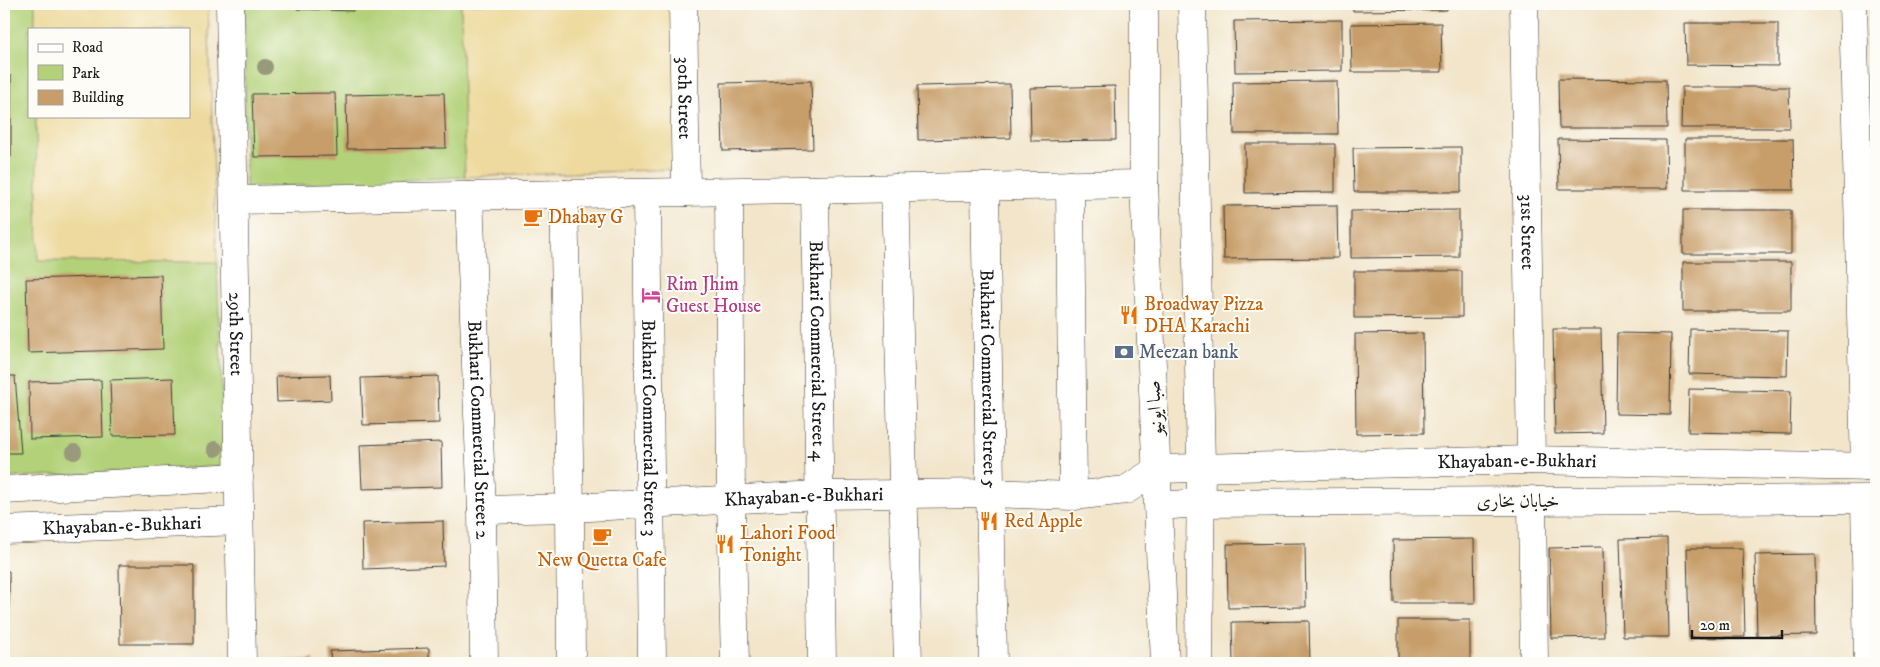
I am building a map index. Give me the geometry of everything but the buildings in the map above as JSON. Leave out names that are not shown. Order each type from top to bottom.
[{"type":"street","name":"29th Street","points":[[230,4],[242,663]]},
{"type":"street","name":"30th Street","points":[[683,4],[686,192]]},
{"type":"street","name":"صبا ایونیو","points":[[1144,4],[1144,184],[1158,468],[1165,663]]},
{"type":"street","points":[[1192,4],[1201,467],[1199,504],[1199,663]]},
{"type":"street","name":"31st Street","points":[[1524,4],[1531,460]]},
{"type":"street","points":[[1853,4],[1870,467]]},
{"type":"street","points":[[234,200],[1144,184]]},
{"type":"street","points":[[1070,185],[1073,496]]},
{"type":"street","name":"Bukhari Commercial Street 5","points":[[985,186],[993,663]]},
{"type":"street","points":[[895,188],[908,663]]},
{"type":"street","name":"Bukhari Commercial Street 4","points":[[815,190],[822,663]]},
{"type":"street","points":[[729,192],[734,663]]},
{"type":"street","name":"Bukhari Commercial Street 3","points":[[647,193],[652,663]]},
{"type":"street","points":[[564,194],[571,663]]},
{"type":"street","name":"Bukhari Commercial Street 2","points":[[469,196],[482,510],[484,663]]},
{"type":"street","name":"Khayaban-e-Bukhari","points":[[1158,468],[1531,460],[1870,467]]},
{"type":"street","points":[[1158,468],[1126,490],[1159,506]]},
{"type":"street","points":[[4,490],[239,477]]},
{"type":"street","name":"Khayaban-e-Bukhari","points":[[482,510],[570,508],[650,502],[820,495],[989,493],[1073,496],[1126,490]]},
{"type":"street","points":[[1868,663],[1871,499]]},
{"type":"street","name":"خیابان بخاری","points":[[1159,506],[1532,500],[1871,499]]},
{"type":"street","points":[[1532,500],[1534,663]]},
{"type":"street","name":"Khayaban-e-Bukhari","points":[[4,530],[239,521]]},
{"type":"green space","points":[[4,4],[35,4],[35,28],[28,28],[28,118],[36,118],[38,261],[217,262],[225,466],[4,478]]},
{"type":"green space","points":[[244,4],[461,4],[465,177],[246,188]]},
{"type":"sand","points":[[35,4],[208,4],[217,262],[38,261],[36,118],[190,118],[190,28],[35,28]]},
{"type":"sand","points":[[461,4],[674,4],[678,169],[465,177]]},
{"type":"place","name":"Dhabay G","points":[[533,217]]},
{"type":"place","name":"Rim Jhim Guest House","points":[[651,295]]},
{"type":"place","name":"Broadway Pizza DHA Karachi","points":[[1129,315]]},
{"type":"place","name":"Meezan bank","points":[[1124,352]]},
{"type":"place","name":"Red Apple","points":[[989,521]]},
{"type":"place","name":"New Quetta Cafe","points":[[602,536]]},
{"type":"place","name":"Lahori Food Tonight","points":[[725,544]]}]
